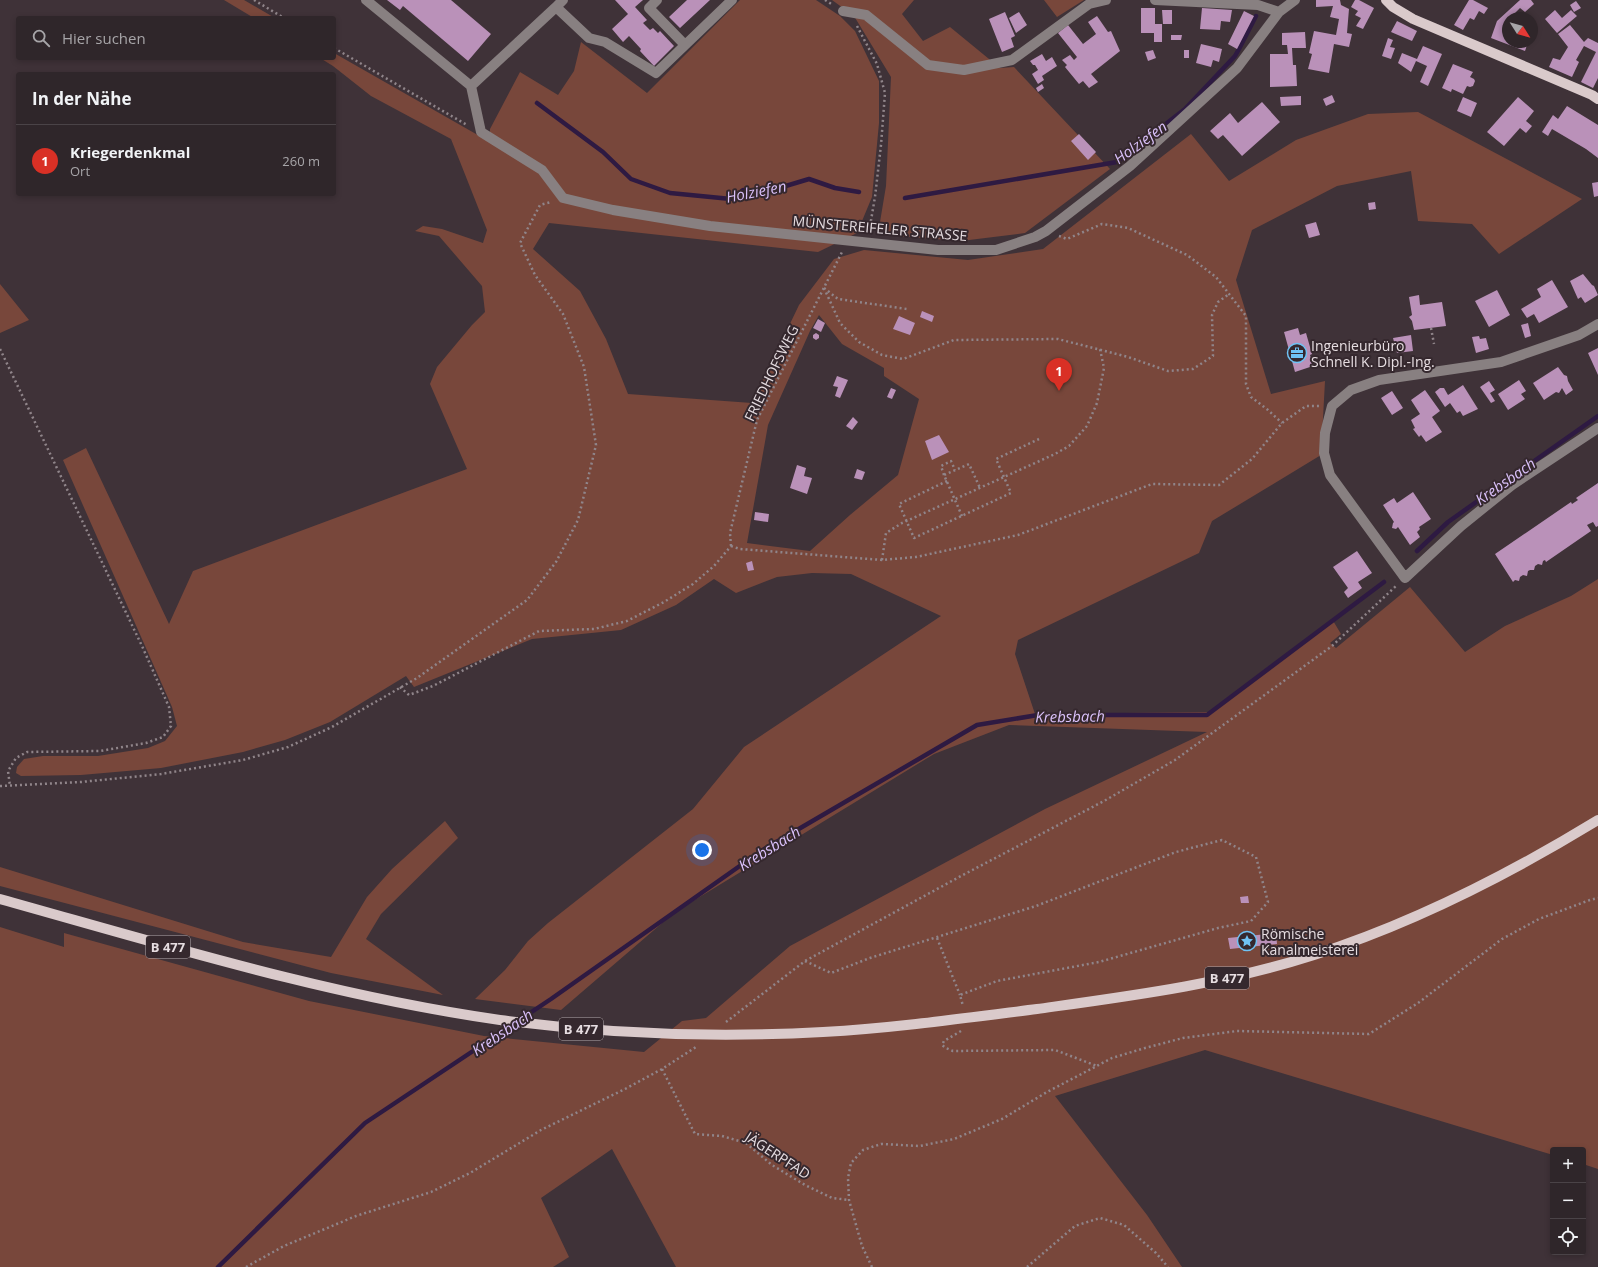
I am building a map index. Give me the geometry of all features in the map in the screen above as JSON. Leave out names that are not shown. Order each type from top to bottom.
[{"type":"main road","points":[[1386,0],[1413,19],[1592,95],[1598,99]]},
{"type":"main road","name":"B 477","points":[[0,899],[180,950],[338,990],[429,1008],[501,1020],[582,1029],[708,1035],[826,1032],[966,1018],[1106,999],[1200,984],[1312,956],[1397,924],[1449,902],[1526,863],[1598,820]]},
{"type":"street","points":[[366,0],[471,86],[481,132],[542,170],[563,198]]},
{"type":"street","points":[[657,0],[649,8],[685,45]]},
{"type":"street","points":[[471,86],[559,4],[589,38],[605,42],[656,73],[732,0]]},
{"type":"street","points":[[843,11],[866,15],[928,65],[964,70],[1012,60],[1089,4],[1106,0]]},
{"type":"street","points":[[1155,0],[1258,5],[1279,12]]},
{"type":"street","name":"MÜNSTEREIFELER STRASSE","points":[[563,198],[613,210],[710,226],[938,250],[996,250],[1035,237],[1046,231],[1130,166],[1237,68],[1279,12],[1295,0]]},
{"type":"street","points":[[1598,324],[1579,335],[1501,362],[1379,380],[1351,390],[1332,406],[1325,433],[1324,454],[1330,475],[1405,578],[1461,526],[1512,485],[1598,428]]},
{"type":"path","points":[[254,0],[281,16]]},
{"type":"path","points":[[825,0],[843,11],[860,29],[877,64],[885,93],[879,168],[867,243]]},
{"type":"path","points":[[336,49],[418,98],[481,132]]},
{"type":"path","points":[[0,786],[81,782],[162,774],[243,760],[288,747],[326,730],[417,678],[527,600],[556,562],[578,520],[596,445],[584,367],[563,314],[534,275],[520,243],[540,206],[563,198]]},
{"type":"path","points":[[1046,231],[1067,238],[1102,224],[1128,228],[1187,256],[1216,277],[1246,316],[1246,384],[1251,397],[1282,423]]},
{"type":"path","name":"FRIEDHOFSWEG","points":[[731,546],[730,533],[757,420],[848,240]]},
{"type":"path","points":[[824,288],[840,324],[859,342],[882,355],[903,359],[954,340],[1058,339],[1128,357],[1168,371],[1193,369],[1213,356],[1212,315],[1218,302],[1230,294]]},
{"type":"path","points":[[824,288],[838,299],[907,309]]},
{"type":"path","points":[[1431,328],[1434,344]]},
{"type":"path","points":[[0,349],[142,646],[169,707],[171,726],[163,737],[146,743],[100,751],[26,752],[16,758],[8,771],[10,786]]},
{"type":"path","points":[[882,560],[886,533],[907,521],[1055,454],[1069,446],[1087,426],[1097,403],[1104,368],[1100,349]]},
{"type":"path","points":[[400,687],[410,695],[433,686],[539,631],[594,629],[627,621],[664,602],[693,584],[714,566],[731,546],[740,549],[882,560],[916,557],[1018,535],[1152,484],[1219,485],[1252,460],[1282,423],[1306,406],[1332,406]]},
{"type":"path","points":[[947,481],[899,504],[914,538],[1011,493],[996,459],[1039,439]]},
{"type":"path","points":[[955,470],[951,461],[940,466],[962,516]]},
{"type":"path","points":[[944,474],[969,464],[980,488]]},
{"type":"path","points":[[728,1020],[806,961],[960,876],[1104,801],[1175,760],[1332,646],[1405,578]]},
{"type":"path","points":[[806,961],[831,973],[870,958],[1036,906],[1176,852],[1222,840],[1256,857],[1268,902],[1250,921],[1218,928],[1099,962],[997,981],[960,995]]},
{"type":"path","points":[[872,1267],[862,1246],[849,1200],[848,1178],[851,1163],[863,1150],[881,1144],[920,1146],[954,1139],[1002,1119],[1047,1092],[1112,1058],[1183,1038],[1237,1031],[1369,1034],[1418,1003],[1502,939],[1539,919],[1598,898]]},
{"type":"path","points":[[937,938],[960,995],[966,1018],[965,1027],[958,1034],[944,1041],[942,1045],[953,1051],[1055,1050],[1097,1066]]},
{"type":"path","points":[[246,1267],[284,1246],[356,1216],[431,1192],[470,1173],[541,1130],[662,1069],[692,1050]]},
{"type":"path","name":"JÄGERPFAD","points":[[662,1069],[695,1134],[722,1136],[746,1143],[772,1165],[805,1186],[832,1198],[849,1200]]},
{"type":"path","points":[[1027,1267],[1075,1226],[1100,1218],[1124,1225],[1156,1252],[1168,1267]]},
{"type":"shaded area","points":[[224,0],[244,0],[272,16],[251,16]]},
{"type":"shaded area","points":[[740,0],[816,0],[840,16],[855,31],[879,81],[879,123],[872,197],[857,233],[818,252],[549,223],[533,249],[580,291],[606,339],[628,394],[752,403],[799,305],[834,259],[864,250],[968,260],[1043,249],[1191,134],[1229,181],[1296,140],[1368,114],[1418,112],[1582,199],[1499,254],[1472,224],[1418,221],[1411,171],[1337,186],[1252,230],[1236,280],[1271,394],[1325,381],[1321,455],[1212,521],[1199,553],[1018,640],[1015,654],[1035,714],[1211,712],[1332,619],[1341,634],[1330,643],[1336,648],[1410,587],[1465,652],[1505,626],[1571,596],[1598,579],[1598,1169],[1586,1165],[1586,1147],[1550,1147],[1550,1154],[1205,1050],[1055,1096],[1147,1215],[1182,1267],[676,1267],[612,1149],[541,1198],[569,1257],[553,1267],[0,1267],[0,927],[64,947],[64,933],[309,1001],[484,1036],[644,1052],[682,1021],[706,1018],[790,946],[1045,809],[1207,732],[1009,725],[934,754],[675,912],[561,1010],[475,999],[505,970],[528,941],[548,923],[693,809],[744,747],[941,616],[851,574],[812,573],[777,577],[736,593],[714,579],[676,605],[621,630],[532,639],[414,687],[406,676],[330,722],[285,740],[243,752],[161,768],[81,775],[21,776],[16,773],[17,767],[24,759],[43,756],[98,756],[148,748],[165,741],[177,726],[172,707],[63,460],[86,448],[169,624],[193,571],[467,469],[430,384],[437,367],[472,325],[485,312],[482,286],[439,236],[415,231],[423,226],[442,229],[483,243],[487,230],[451,139],[371,96],[323,60],[336,60],[336,54],[490,142],[490,129],[520,72],[558,95],[574,71],[581,42],[647,93]],"holes":[[[819,315],[842,344],[884,368],[884,376],[919,399],[898,475],[810,551],[747,543],[768,425],[810,331]]]},
{"type":"shaded area","points":[[832,0],[914,0],[902,14],[923,41],[950,27],[1000,68],[1014,67],[1110,169],[1025,233],[961,241],[884,235],[880,222],[886,186],[891,77],[854,16]]},
{"type":"shaded area","points":[[1044,0],[1084,0],[1057,17]]},
{"type":"shaded area","points":[[0,284],[29,320],[0,333]]},
{"type":"shaded area","points":[[445,821],[458,838],[381,914],[366,939],[443,995],[331,973],[0,886],[0,867],[243,942],[331,957],[367,897],[392,869]]},
{"type":"building","points":[[387,0],[451,0],[491,34],[468,61],[403,6],[400,10]]},
{"type":"building","points":[[615,0],[643,0],[635,7],[647,20],[643,23],[650,30],[653,28],[658,33],[660,31],[674,46],[654,66],[629,36],[623,42],[612,29],[628,14]]},
{"type":"building","points":[[687,0],[710,0],[680,28],[669,17]]},
{"type":"building","points":[[1316,0],[1340,0],[1341,5],[1349,9],[1347,33],[1352,34],[1349,47],[1334,44],[1329,73],[1308,69],[1312,54],[1309,53],[1314,31],[1336,35],[1339,19],[1330,17],[1333,6],[1316,7]]},
{"type":"building","points":[[1355,0],[1359,0],[1374,8],[1363,29],[1356,26],[1361,18],[1355,15],[1358,11],[1351,7]]},
{"type":"building","points":[[1469,0],[1473,0],[1488,8],[1484,14],[1479,11],[1474,20],[1470,18],[1463,30],[1454,25]]},
{"type":"building","points":[[1520,0],[1531,0],[1534,4],[1525,12],[1520,8],[1516,12],[1507,12]]},
{"type":"building","points":[[1576,1],[1581,8],[1574,12],[1570,5]]},
{"type":"building","points":[[1141,8],[1155,8],[1155,24],[1162,24],[1162,42],[1154,42],[1154,33],[1141,33]]},
{"type":"building","points":[[1202,8],[1232,10],[1230,22],[1221,21],[1220,30],[1200,29]]},
{"type":"building","points":[[1162,10],[1172,10],[1172,24],[1163,24]]},
{"type":"building","points":[[1555,10],[1562,18],[1571,10],[1577,16],[1557,33],[1545,19]]},
{"type":"building","points":[[1244,11],[1254,16],[1237,49],[1228,44]]},
{"type":"building","points":[[1005,12],[1015,36],[1011,38],[1014,47],[1002,52],[989,19]]},
{"type":"building","points":[[1019,12],[1027,25],[1016,33],[1009,18]]},
{"type":"building","points":[[1097,16],[1108,32],[1111,31],[1120,51],[1091,74],[1098,82],[1089,88],[1083,81],[1079,84],[1065,67],[1067,65],[1062,60],[1070,55],[1074,60],[1077,57],[1058,33],[1068,25],[1083,44],[1096,34],[1088,22]]},
{"type":"building","points":[[1502,16],[1502,42],[1491,38],[1497,21]]},
{"type":"building","points":[[1397,21],[1417,31],[1412,41],[1391,32]]},
{"type":"building","points":[[1570,25],[1584,42],[1588,38],[1598,43],[1598,78],[1593,88],[1581,82],[1596,52],[1584,46],[1576,60],[1579,62],[1572,77],[1549,67],[1553,58],[1560,60],[1568,47],[1558,34]]},
{"type":"building","points":[[1305,32],[1306,48],[1292,48],[1293,65],[1296,65],[1297,86],[1270,87],[1270,54],[1288,54],[1287,45],[1282,45],[1282,33]]},
{"type":"building","points":[[1171,35],[1182,35],[1181,40],[1171,40]]},
{"type":"building","points":[[1388,38],[1393,40],[1390,47],[1395,48],[1391,59],[1382,56]]},
{"type":"building","points":[[1201,44],[1222,49],[1219,62],[1213,60],[1211,67],[1196,63]]},
{"type":"building","points":[[1423,46],[1442,54],[1428,86],[1420,82],[1427,66],[1416,61],[1411,72],[1398,63],[1402,53],[1417,59]]},
{"type":"building","points":[[1517,48],[1526,48],[1525,51]]},
{"type":"building","points":[[1153,50],[1156,58],[1148,61],[1145,52]]},
{"type":"building","points":[[1184,50],[1189,50],[1189,58],[1184,58]]},
{"type":"building","points":[[1042,54],[1046,61],[1052,57],[1057,66],[1042,76],[1044,80],[1038,84],[1032,74],[1038,70],[1030,61]]},
{"type":"building","points":[[1453,64],[1473,72],[1470,77],[1475,81],[1473,86],[1467,86],[1463,94],[1452,89],[1451,92],[1442,88]]},
{"type":"building","points":[[1042,84],[1044,88],[1038,92],[1036,88]]},
{"type":"building","points":[[1332,95],[1335,102],[1326,106],[1323,99]]},
{"type":"building","points":[[1301,96],[1301,105],[1281,106],[1280,97]]},
{"type":"building","points":[[1463,97],[1477,103],[1471,117],[1457,111]]},
{"type":"building","points":[[1518,97],[1534,111],[1526,121],[1532,126],[1526,133],[1520,128],[1504,146],[1487,132]]},
{"type":"building","points":[[1262,102],[1280,122],[1242,156],[1223,135],[1218,139],[1210,131],[1230,113],[1238,123]]},
{"type":"building","points":[[1567,106],[1598,125],[1598,158],[1586,149],[1552,129],[1548,136],[1542,132],[1553,115],[1558,119]]},
{"type":"building","points":[[1079,134],[1096,152],[1088,160],[1071,141]]},
{"type":"building","points":[[1598,182],[1598,196],[1594,197],[1592,183]]},
{"type":"building","points":[[1375,202],[1376,209],[1369,210],[1368,203]]},
{"type":"building","points":[[1316,222],[1320,235],[1309,238],[1305,225]]},
{"type":"building","points":[[1583,274],[1594,286],[1598,295],[1585,303],[1581,297],[1578,299],[1570,281]]},
{"type":"building","points":[[1552,280],[1568,307],[1539,323],[1534,314],[1527,318],[1521,309],[1541,297],[1537,289]]},
{"type":"building","points":[[1497,290],[1510,315],[1489,327],[1475,301]]},
{"type":"building","points":[[1419,295],[1420,305],[1442,302],[1446,326],[1414,330],[1412,321],[1409,317],[1412,315],[1409,297]]},
{"type":"building","points":[[922,311],[934,316],[932,322],[920,317]]},
{"type":"building","points":[[899,316],[915,323],[910,335],[893,329]]},
{"type":"building","points":[[818,319],[825,323],[821,332],[813,328]]},
{"type":"building","points":[[1528,323],[1531,336],[1525,338],[1521,325]]},
{"type":"building","points":[[1298,328],[1300,335],[1306,333],[1312,354],[1310,355],[1313,366],[1295,372],[1284,332]]},
{"type":"building","points":[[816,333],[819,335],[819,338],[816,340],[813,338],[813,335]]},
{"type":"building","points":[[1411,335],[1413,351],[1397,353],[1393,338]]},
{"type":"building","points":[[1479,336],[1480,339],[1486,338],[1489,349],[1476,353],[1472,337]]},
{"type":"building","points":[[1598,348],[1598,375],[1588,353]]},
{"type":"building","points":[[1558,367],[1564,375],[1567,376],[1573,390],[1566,395],[1562,388],[1559,393],[1556,392],[1544,400],[1533,383]]},
{"type":"building","points":[[837,376],[848,380],[840,398],[835,396],[838,387],[833,386]]},
{"type":"building","points":[[1519,380],[1526,391],[1521,394],[1525,399],[1508,410],[1498,394]]},
{"type":"building","points":[[1489,381],[1495,390],[1490,393],[1495,401],[1491,403],[1480,387]]},
{"type":"building","points":[[1463,385],[1478,409],[1463,416],[1460,411],[1457,413],[1450,403],[1445,407],[1435,392],[1440,388],[1444,388],[1448,395]]},
{"type":"building","points":[[891,388],[896,390],[892,399],[887,397]]},
{"type":"building","points":[[1425,390],[1440,411],[1432,417],[1442,432],[1426,442],[1421,435],[1419,437],[1413,429],[1415,428],[1411,420],[1420,414],[1411,400]]},
{"type":"building","points":[[1392,391],[1403,408],[1392,415],[1381,398]]},
{"type":"building","points":[[853,417],[858,422],[852,430],[846,426]]},
{"type":"building","points":[[939,435],[949,452],[932,460],[925,441]]},
{"type":"building","points":[[797,465],[806,468],[804,476],[812,478],[807,494],[790,488]]},
{"type":"building","points":[[857,469],[865,472],[862,480],[854,478]]},
{"type":"building","points":[[1598,483],[1598,526],[1596,527],[1593,522],[1587,525],[1591,531],[1546,562],[1545,560],[1543,561],[1542,565],[1538,564],[1535,566],[1534,570],[1528,571],[1527,576],[1523,575],[1520,577],[1519,581],[1515,580],[1513,582],[1495,554],[1571,502],[1572,504],[1578,500],[1576,498]]},
{"type":"building","points":[[1413,492],[1431,519],[1419,527],[1420,529],[1417,532],[1420,537],[1410,545],[1398,527],[1396,529],[1392,528],[1394,522],[1383,505],[1394,498],[1397,503]]},
{"type":"building","points":[[755,512],[769,514],[768,522],[754,520]]},
{"type":"building","points":[[1357,551],[1372,573],[1358,582],[1362,588],[1348,598],[1344,592],[1348,588],[1333,567]]},
{"type":"building","points":[[752,561],[754,570],[748,571],[746,563]]},
{"type":"building","points":[[1248,896],[1249,903],[1241,903],[1240,897]]},
{"type":"building","points":[[1276,933],[1277,944],[1230,949],[1228,938]]},
{"type":"waterway","name":"Holziefen","points":[[905,198],[1117,162],[1185,109],[1235,56],[1256,16]]},
{"type":"waterway","name":"Holziefen","points":[[537,103],[603,152],[631,179],[670,193],[731,199],[743,190],[759,194],[809,179],[835,188],[859,192]]},
{"type":"waterway","name":"Krebsbach","points":[[1417,551],[1448,522],[1598,416]]},
{"type":"waterway","name":"Krebsbach","points":[[218,1267],[365,1123],[551,999],[761,851],[977,725],[1038,715],[1207,715],[1384,582]]},
{"type":"place","name":"Ingenieurbüro Schnell K. Dipl.-Ing.","points":[[1297,353]]},
{"type":"place","name":"Kriegerdenkmal","points":[[1059,391]]},
{"type":"place","name":"Römische Kanalmeisterei","points":[[1247,941]]}]
